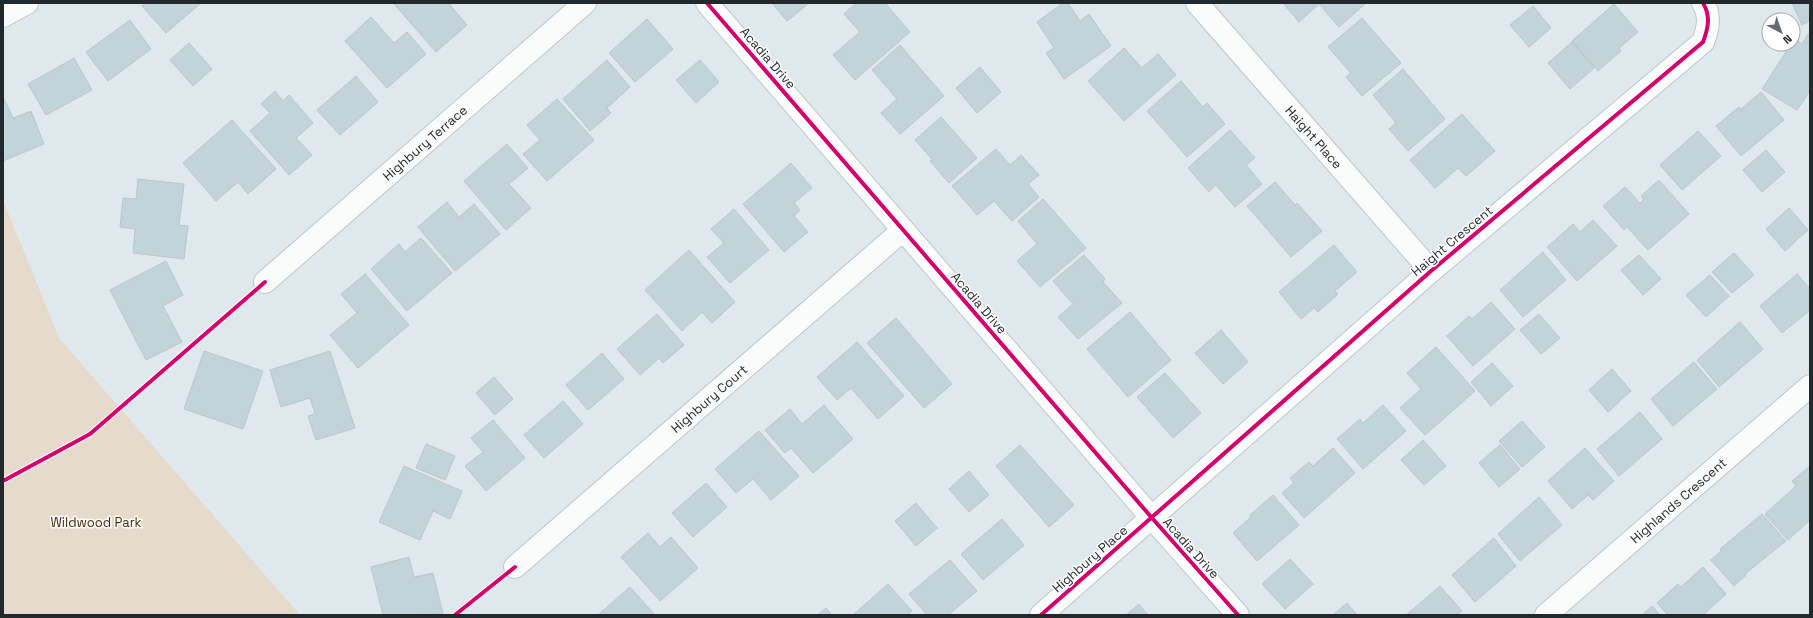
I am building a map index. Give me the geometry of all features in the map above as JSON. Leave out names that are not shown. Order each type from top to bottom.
[{"type":"street","points":[[3,16],[27,3]]},
{"type":"street","name":"Highbury Terrace","points":[[265,282],[585,3]]},
{"type":"street","name":"Acadia Drive","points":[[707,3],[1152,518],[1238,615]]},
{"type":"street","name":"Haight Place","points":[[1197,3],[1431,271]]},
{"type":"street","name":"Haight Crescent","points":[[1152,518],[1431,271],[1703,42],[1708,27],[1707,10],[1703,3]]},
{"type":"street","name":"Highbury Court","points":[[515,567],[903,230]]},
{"type":"street","name":"Highlands Crescent","points":[[1546,615],[1810,386]]},
{"type":"street","name":"Highbury Place","points":[[1041,615],[1152,518]]},
{"type":"green space","name":"Wildwood Park","points":[[3,200],[59,338],[300,615],[3,615]]},
{"type":"building","points":[[146,3],[201,3],[166,33],[142,6]]},
{"type":"building","points":[[453,3],[450,5],[467,25],[436,52],[394,4]]},
{"type":"building","points":[[772,3],[809,3],[787,21]]},
{"type":"building","points":[[856,3],[885,3],[910,32],[855,80],[833,55],[860,32],[844,14]]},
{"type":"building","points":[[1063,3],[1068,3],[1080,21],[1089,14],[1111,46],[1064,79],[1046,53],[1054,48],[1037,22]]},
{"type":"building","points":[[1283,3],[1365,4],[1339,27],[1319,4],[1299,22]]},
{"type":"building","points":[[1792,3],[1810,3],[1810,21],[1802,25],[1801,12],[1796,12]]},
{"type":"building","points":[[1614,4],[1638,32],[1619,48],[1621,51],[1598,71],[1572,41]]},
{"type":"building","points":[[1533,6],[1551,28],[1529,47],[1510,25]]},
{"type":"building","points":[[371,17],[394,43],[407,32],[426,54],[387,88],[345,41]]},
{"type":"building","points":[[1362,18],[1401,63],[1362,96],[1346,77],[1351,73],[1328,47]]},
{"type":"building","points":[[647,19],[673,49],[635,82],[609,53]]},
{"type":"building","points":[[130,20],[151,49],[108,81],[86,52]]},
{"type":"building","points":[[1808,34],[1810,34],[1810,91],[1797,110],[1762,89],[1786,52],[1801,52],[1802,44]]},
{"type":"building","points":[[1572,42],[1594,68],[1570,89],[1548,63]]},
{"type":"building","points":[[189,43],[212,69],[193,86],[170,60]]},
{"type":"building","points":[[900,45],[944,96],[900,134],[881,113],[897,99],[872,70]]},
{"type":"building","points":[[1124,48],[1142,68],[1158,54],[1176,75],[1124,121],[1088,81]]},
{"type":"building","points":[[74,58],[92,90],[46,115],[28,84]]},
{"type":"building","points":[[607,60],[630,87],[607,108],[611,113],[590,131],[563,99]]},
{"type":"building","points":[[700,60],[719,82],[696,103],[676,80]]},
{"type":"building","points":[[980,67],[1001,92],[977,113],[956,88]]},
{"type":"building","points":[[1403,69],[1445,119],[1408,151],[1389,129],[1396,123],[1373,95]]},
{"type":"building","points":[[356,76],[378,102],[340,135],[317,110]]},
{"type":"building","points":[[1181,81],[1203,107],[1207,103],[1225,124],[1187,157],[1147,111]]},
{"type":"building","points":[[275,91],[283,101],[289,95],[313,123],[296,138],[312,155],[289,175],[250,131],[270,113],[261,104]]},
{"type":"building","points":[[1761,92],[1784,120],[1741,156],[1716,126],[1739,107],[1741,109]]},
{"type":"building","points":[[3,97],[13,118],[31,111],[44,144],[3,161]]},
{"type":"building","points":[[557,99],[594,140],[547,181],[523,154],[540,140],[527,125]]},
{"type":"building","points":[[1462,114],[1495,151],[1466,176],[1458,168],[1435,188],[1410,160]]},
{"type":"building","points":[[941,117],[977,158],[949,183],[930,161],[932,159],[915,140]]},
{"type":"building","points":[[232,120],[276,169],[248,194],[238,182],[216,201],[183,163]]},
{"type":"building","points":[[1230,130],[1255,158],[1246,165],[1262,184],[1235,207],[1216,185],[1209,192],[1188,168]]},
{"type":"building","points":[[1698,131],[1721,156],[1682,190],[1660,165]]},
{"type":"building","points":[[507,144],[528,168],[509,184],[531,208],[506,230],[464,181]]},
{"type":"building","points":[[996,149],[1010,165],[1021,155],[1039,175],[1028,184],[1039,197],[1012,221],[994,201],[977,215],[952,186]]},
{"type":"building","points":[[1766,150],[1785,172],[1762,192],[1743,170]]},
{"type":"building","points":[[791,163],[812,188],[794,203],[800,210],[794,216],[808,232],[784,252],[743,204]]},
{"type":"building","points":[[138,179],[184,184],[179,225],[188,226],[184,259],[133,253],[135,229],[120,227],[123,198],[136,199]]},
{"type":"building","points":[[1659,180],[1689,214],[1648,250],[1627,227],[1624,230],[1603,206],[1625,187],[1640,203],[1644,199],[1641,196]]},
{"type":"building","points":[[1275,182],[1295,205],[1297,203],[1322,231],[1291,257],[1247,206]]},
{"type":"building","points":[[1043,199],[1086,248],[1040,287],[1017,261],[1037,244],[1018,221]]},
{"type":"building","points":[[447,202],[459,217],[474,204],[500,234],[455,271],[418,227]]},
{"type":"building","points":[[1789,208],[1808,230],[1785,251],[1766,229]]},
{"type":"building","points":[[734,209],[769,250],[730,283],[707,257],[724,243],[711,229]]},
{"type":"building","points":[[1593,220],[1617,246],[1577,281],[1547,247],[1573,224],[1580,232]]},
{"type":"building","points":[[421,238],[452,273],[407,311],[371,269],[399,244],[405,252]]},
{"type":"building","points":[[1334,245],[1357,272],[1335,291],[1338,294],[1318,312],[1314,308],[1301,319],[1279,292]]},
{"type":"building","points":[[689,250],[735,302],[712,323],[702,312],[682,331],[645,290]]},
{"type":"building","points":[[1543,252],[1566,280],[1523,317],[1500,290]]},
{"type":"building","points":[[1734,253],[1754,275],[1732,293],[1712,272]]},
{"type":"building","points":[[1084,255],[1105,279],[1103,282],[1122,303],[1078,339],[1058,317],[1073,304],[1053,281]]},
{"type":"building","points":[[1639,255],[1661,279],[1643,295],[1621,270]]},
{"type":"building","points":[[166,261],[183,295],[163,306],[182,342],[146,360],[110,290]]},
{"type":"building","points":[[365,274],[409,325],[358,368],[330,335],[357,313],[341,294]]},
{"type":"building","points":[[1797,274],[1810,289],[1810,310],[1782,333],[1760,306]]},
{"type":"building","points":[[1710,275],[1729,296],[1706,317],[1686,295]]},
{"type":"building","points":[[1491,302],[1515,329],[1473,366],[1447,336],[1469,316],[1472,319]]},
{"type":"building","points":[[1130,312],[1171,360],[1128,397],[1087,349]]},
{"type":"building","points":[[657,314],[684,345],[663,363],[659,358],[640,375],[617,349]]},
{"type":"building","points":[[1539,314],[1560,338],[1541,354],[1520,330]]},
{"type":"building","points":[[896,318],[952,384],[924,408],[867,343]]},
{"type":"building","points":[[1740,322],[1763,349],[1719,387],[1697,360]]},
{"type":"building","points":[[1221,330],[1248,362],[1223,384],[1195,353]]},
{"type":"building","points":[[857,342],[904,396],[878,419],[851,388],[837,400],[817,377]]},
{"type":"building","points":[[1436,347],[1475,391],[1425,435],[1400,408],[1421,389],[1407,373]]},
{"type":"building","points":[[204,351],[263,371],[243,429],[184,409]]},
{"type":"building","points":[[330,351],[355,428],[316,440],[308,416],[315,414],[310,398],[281,407],[270,370]]},
{"type":"building","points":[[602,353],[624,379],[588,410],[566,385]]},
{"type":"building","points":[[1694,362],[1717,389],[1673,426],[1651,399]]},
{"type":"building","points":[[1492,363],[1513,386],[1491,406],[1471,382]]},
{"type":"building","points":[[1612,369],[1631,391],[1608,412],[1589,390]]},
{"type":"building","points":[[1165,373],[1201,413],[1173,438],[1137,397]]},
{"type":"building","points":[[494,377],[513,399],[495,415],[476,393]]},
{"type":"building","points":[[563,401],[583,424],[544,458],[524,435]]},
{"type":"building","points":[[824,405],[853,439],[813,473],[791,448],[785,453],[765,430],[790,409],[802,424]]},
{"type":"building","points":[[1383,405],[1406,431],[1363,469],[1337,439],[1360,419],[1363,423]]},
{"type":"building","points":[[1640,412],[1662,439],[1619,476],[1597,449]]},
{"type":"building","points":[[493,420],[525,458],[486,491],[465,466],[483,452],[471,438]]},
{"type":"building","points":[[1522,421],[1545,447],[1522,467],[1499,441]]},
{"type":"building","points":[[759,431],[799,476],[771,500],[753,479],[736,493],[715,469]]},
{"type":"building","points":[[1423,440],[1446,466],[1424,485],[1401,460]]},
{"type":"building","points":[[426,444],[455,456],[445,480],[416,468]]},
{"type":"building","points":[[1020,445],[1074,505],[1049,527],[996,466]]},
{"type":"building","points":[[1500,445],[1520,469],[1499,487],[1479,463]]},
{"type":"building","points":[[1333,448],[1355,473],[1304,518],[1282,493],[1294,483],[1290,478],[1309,462],[1313,466]]},
{"type":"building","points":[[1585,448],[1614,481],[1593,500],[1588,495],[1572,509],[1548,481]]},
{"type":"building","points":[[404,466],[462,491],[450,519],[433,511],[420,540],[379,522]]},
{"type":"building","points":[[1810,466],[1810,520],[1788,540],[1765,514],[1796,486],[1792,481]]},
{"type":"building","points":[[969,471],[989,495],[969,512],[949,489]]},
{"type":"building","points":[[706,483],[727,507],[693,537],[672,513]]},
{"type":"building","points":[[1273,495],[1299,525],[1257,561],[1233,533],[1251,517],[1250,515]]},
{"type":"building","points":[[1539,497],[1562,525],[1520,561],[1498,534]]},
{"type":"building","points":[[916,503],[937,528],[916,546],[895,521]]},
{"type":"building","points":[[1762,514],[1786,541],[1745,574],[1746,575],[1734,586],[1711,560],[1721,551],[1720,549]]},
{"type":"building","points":[[1002,519],[1024,545],[983,580],[961,554]]},
{"type":"building","points":[[648,533],[660,547],[671,537],[698,568],[660,601],[621,557]]},
{"type":"building","points":[[1494,538],[1516,566],[1475,602],[1452,575]]},
{"type":"building","points":[[409,557],[414,577],[433,573],[443,614],[383,615],[371,567]]},
{"type":"building","points":[[1290,559],[1313,584],[1285,609],[1262,584]]},
{"type":"building","points":[[950,560],[977,591],[948,615],[927,615],[909,594]]},
{"type":"building","points":[[1703,567],[1726,594],[1703,615],[1668,615],[1657,603],[1678,584],[1681,587]]},
{"type":"building","points":[[888,584],[912,611],[908,615],[853,615]]},
{"type":"building","points":[[1440,586],[1462,611],[1456,615],[1406,615]]},
{"type":"building","points":[[630,587],[655,615],[598,615]]},
{"type":"building","points":[[1347,603],[1357,615],[1333,615]]},
{"type":"building","points":[[1139,604],[1148,615],[1126,615]]},
{"type":"building","points":[[1652,606],[1660,615],[1642,615]]},
{"type":"building","points":[[826,608],[832,615],[817,615]]},
{"type":"cycle path","points":[[707,3],[1152,518],[1238,615]]},
{"type":"cycle path","points":[[1041,615],[1431,271],[1703,42],[1708,22],[1706,8],[1703,3]]},
{"type":"cycle path","points":[[3,481],[90,434],[265,282]]},
{"type":"cycle path","points":[[455,615],[515,567]]}]
